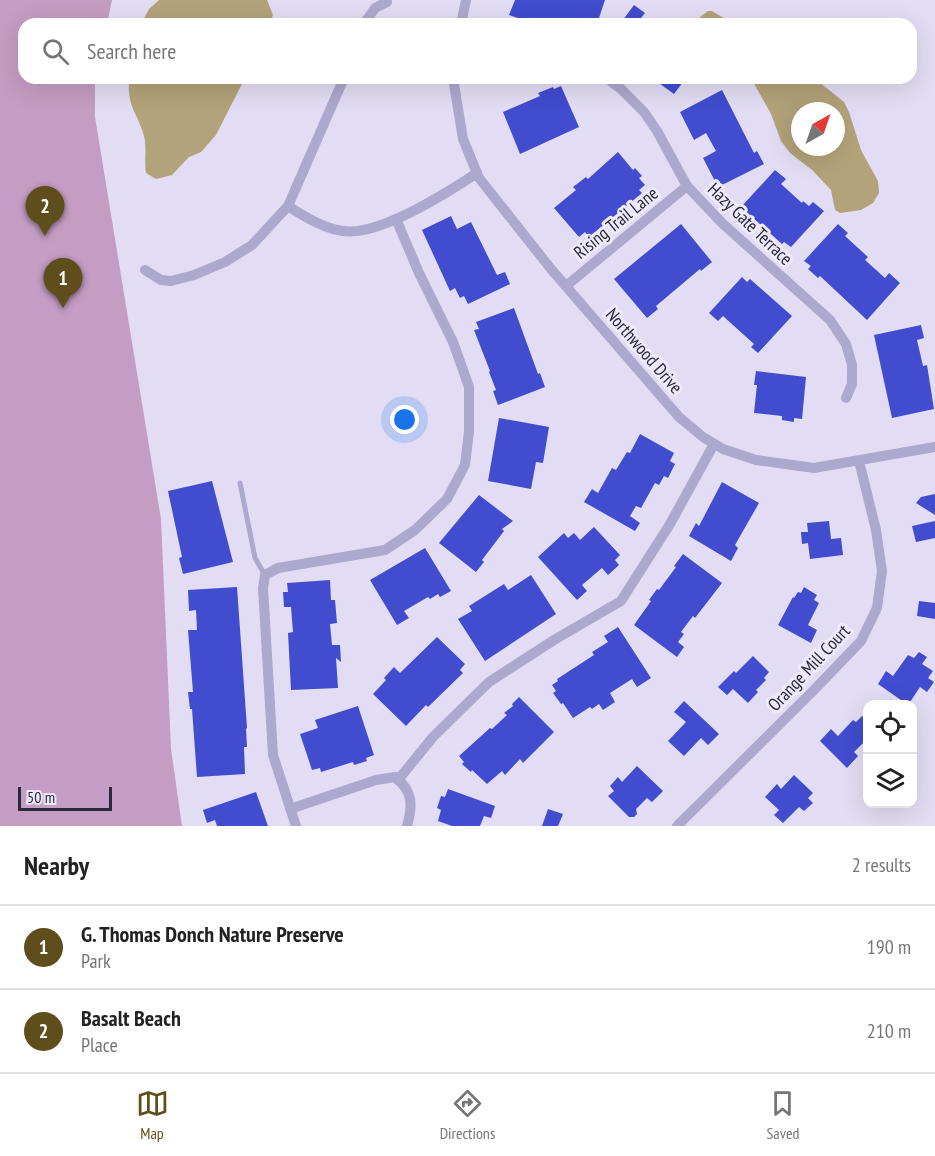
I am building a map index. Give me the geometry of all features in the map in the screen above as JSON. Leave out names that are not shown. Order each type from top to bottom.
[{"type":"street","points":[[462,18],[466,0]]},
{"type":"street","points":[[368,18],[375,8],[387,2]]},
{"type":"street","points":[[145,270],[161,280],[194,275],[225,262],[252,245],[288,206],[341,84]]},
{"type":"street","name":"Northwood Drive","points":[[454,84],[464,139],[477,173],[566,286],[679,417],[703,437],[714,444],[756,460],[814,468],[935,447]]},
{"type":"street","name":"Hazy Gate Terrace","points":[[614,84],[644,112],[687,186],[722,223],[830,321],[846,344],[852,366],[852,384],[846,398]]},
{"type":"street","points":[[288,206],[307,219],[343,231],[368,229],[396,219],[440,198],[477,173]]},
{"type":"street","name":"Rising Trail Lane","points":[[566,286],[687,186]]},
{"type":"street","points":[[296,826],[273,755],[263,588],[265,575],[278,568],[385,550],[415,530],[447,499],[465,465],[469,431],[469,387],[453,342],[396,219]]},
{"type":"street","points":[[398,780],[433,737],[489,682],[554,640],[621,601],[670,524],[714,444]]},
{"type":"street","name":"Orange Mill Court","points":[[677,826],[861,641],[877,608],[882,572],[876,530],[859,461]]},
{"type":"street","points":[[290,809],[376,780],[395,777],[406,786],[412,809],[407,826]]},
{"type":"lane","points":[[240,483],[255,558],[265,575]]},
{"type":"shaded area","points":[[0,0],[112,0],[108,18],[18,18],[18,84],[95,84],[95,117],[161,519],[171,749],[182,826],[0,826]]},
{"type":"shaded area","points":[[159,0],[267,0],[273,15],[272,18],[144,18],[149,9]]},
{"type":"shaded area","points":[[712,11],[724,18],[700,18]]},
{"type":"shaded area","points":[[129,84],[242,84],[216,135],[201,152],[189,157],[172,175],[156,179],[146,173],[145,140],[131,103]]},
{"type":"shaded area","points":[[754,84],[822,84],[844,102],[791,102],[790,153],[781,141],[771,114]]},
{"type":"shaded area","points":[[845,104],[861,150],[878,181],[879,193],[873,203],[861,210],[840,213],[835,210],[831,190],[812,170],[794,156],[845,156]]},
{"type":"building","points":[[515,0],[605,0],[599,18],[518,18],[509,15]]},
{"type":"building","points":[[634,5],[645,13],[641,18],[624,18]]},
{"type":"building","points":[[660,84],[682,84],[674,94]]},
{"type":"building","points":[[561,86],[579,127],[520,154],[503,112],[540,96],[538,93]]},
{"type":"building","points":[[722,90],[754,153],[757,151],[764,164],[718,187],[703,158],[716,151],[706,133],[694,140],[680,112]]},
{"type":"building","points":[[618,152],[633,170],[635,168],[642,176],[639,178],[645,185],[639,190],[642,193],[589,237],[585,232],[579,237],[554,208],[576,190],[573,187],[586,177],[588,179]]},
{"type":"building","points":[[775,170],[786,179],[781,184],[802,203],[803,201],[809,206],[813,202],[824,211],[791,247],[784,242],[782,244],[741,207]]},
{"type":"building","points":[[451,216],[457,229],[471,222],[497,275],[505,272],[510,284],[468,304],[464,296],[460,298],[455,288],[450,291],[422,230]]},
{"type":"building","points":[[681,224],[712,262],[701,271],[700,269],[656,306],[658,309],[647,318],[614,279]]},
{"type":"building","points":[[838,224],[848,233],[845,236],[868,257],[865,260],[885,278],[889,273],[900,283],[867,320],[820,276],[818,278],[808,269],[811,266],[804,261]]},
{"type":"building","points":[[742,277],[747,282],[750,279],[792,316],[758,353],[751,347],[754,344],[723,316],[718,321],[709,313]]},
{"type":"building","points":[[514,308],[545,387],[498,405],[490,371],[474,330],[479,329],[476,322]]},
{"type":"building","points":[[921,325],[924,338],[917,340],[923,366],[927,365],[934,409],[892,418],[874,335]]},
{"type":"building","points":[[756,371],[806,377],[802,419],[794,418],[794,422],[782,420],[782,416],[754,413]]},
{"type":"building","points":[[499,418],[549,427],[543,463],[536,462],[531,489],[488,481]]},
{"type":"building","points":[[640,434],[674,453],[670,461],[675,464],[668,478],[664,476],[659,485],[655,483],[641,508],[636,506],[630,516],[640,523],[635,531],[584,502],[592,489],[598,493],[612,468],[616,470],[627,452],[630,453]]},
{"type":"building","points":[[212,481],[233,562],[183,574],[179,558],[182,557],[168,491]]},
{"type":"building","points":[[722,482],[759,503],[735,545],[738,548],[731,561],[689,536],[696,523],[699,526]]},
{"type":"building","points":[[935,494],[935,515],[916,503],[921,497]]},
{"type":"building","points":[[479,495],[513,521],[502,529],[504,531],[482,560],[484,562],[476,572],[439,543]]},
{"type":"building","points":[[829,521],[831,539],[841,538],[843,555],[810,559],[808,543],[802,544],[801,532],[808,532],[807,523]]},
{"type":"building","points":[[935,521],[935,538],[916,542],[912,526]]},
{"type":"building","points":[[594,527],[620,555],[615,560],[619,565],[608,575],[602,568],[582,585],[587,591],[577,600],[538,557],[564,533],[568,538],[574,533],[580,540]]},
{"type":"building","points":[[425,548],[451,591],[440,597],[438,594],[430,599],[428,597],[404,611],[409,618],[397,625],[370,580]]},
{"type":"building","points":[[683,554],[722,583],[681,632],[684,634],[678,642],[684,647],[677,657],[634,625],[651,601],[649,600],[676,567],[674,566]]},
{"type":"building","points":[[531,575],[556,614],[485,661],[458,619],[472,611],[469,606],[504,584],[508,590]]},
{"type":"building","points":[[330,580],[331,600],[335,600],[337,623],[330,624],[332,645],[340,645],[341,662],[336,658],[338,688],[291,690],[288,633],[293,632],[291,607],[284,607],[283,592],[288,592],[287,583]]},
{"type":"building","points":[[237,587],[247,728],[247,747],[244,747],[245,774],[197,777],[192,709],[190,709],[188,692],[193,692],[188,630],[197,630],[196,610],[189,611],[188,590]]},
{"type":"building","points":[[804,587],[817,595],[814,600],[819,603],[808,625],[817,630],[811,643],[778,625],[793,597],[798,592],[801,593]]},
{"type":"building","points":[[919,601],[935,603],[935,619],[917,616]]},
{"type":"building","points":[[618,627],[651,678],[637,687],[632,679],[610,693],[615,702],[603,710],[599,704],[573,718],[553,693],[556,691],[552,685],[558,681],[557,679],[594,655],[592,652],[608,642],[604,636]]},
{"type":"building","points":[[437,637],[465,664],[460,670],[463,673],[406,726],[373,694],[394,667],[400,673]]},
{"type":"building","points":[[919,652],[927,657],[922,664],[933,671],[928,678],[934,682],[927,692],[920,687],[911,700],[901,700],[878,684],[886,671],[893,676],[908,655],[914,658]]},
{"type":"building","points":[[753,656],[769,672],[764,678],[766,680],[756,690],[758,692],[748,703],[733,689],[727,695],[718,687]]},
{"type":"building","points":[[519,697],[554,732],[523,763],[520,759],[505,775],[502,771],[487,784],[462,764],[464,762],[459,756],[507,715],[504,713]]},
{"type":"building","points":[[684,701],[719,734],[708,745],[701,738],[684,756],[668,741],[686,722],[674,712]]},
{"type":"building","points":[[358,706],[374,755],[366,758],[367,761],[354,765],[353,762],[321,772],[320,768],[312,770],[300,734],[318,728],[315,720]]},
{"type":"building","points":[[863,717],[863,743],[854,752],[858,756],[847,768],[820,741],[831,729],[838,736],[853,720],[856,722]]},
{"type":"building","points":[[637,766],[663,791],[652,802],[647,798],[636,809],[637,814],[629,817],[608,796],[614,791],[610,786],[618,777],[622,782]]},
{"type":"building","points":[[794,775],[813,793],[808,798],[813,803],[804,811],[799,807],[783,823],[774,815],[779,810],[765,797],[777,784],[781,789]]},
{"type":"building","points":[[448,789],[495,806],[491,818],[484,816],[480,826],[452,826],[438,821],[441,810],[437,808],[441,796],[445,797]]},
{"type":"building","points":[[256,792],[268,826],[217,826],[215,820],[207,823],[203,810]]},
{"type":"building","points":[[548,809],[563,814],[558,826],[542,826]]},
{"type":"place","name":"Basalt Beach","points":[[45,236]]},
{"type":"place","name":"G. Thomas Donch Nature Preserve","points":[[63,308]]}]
